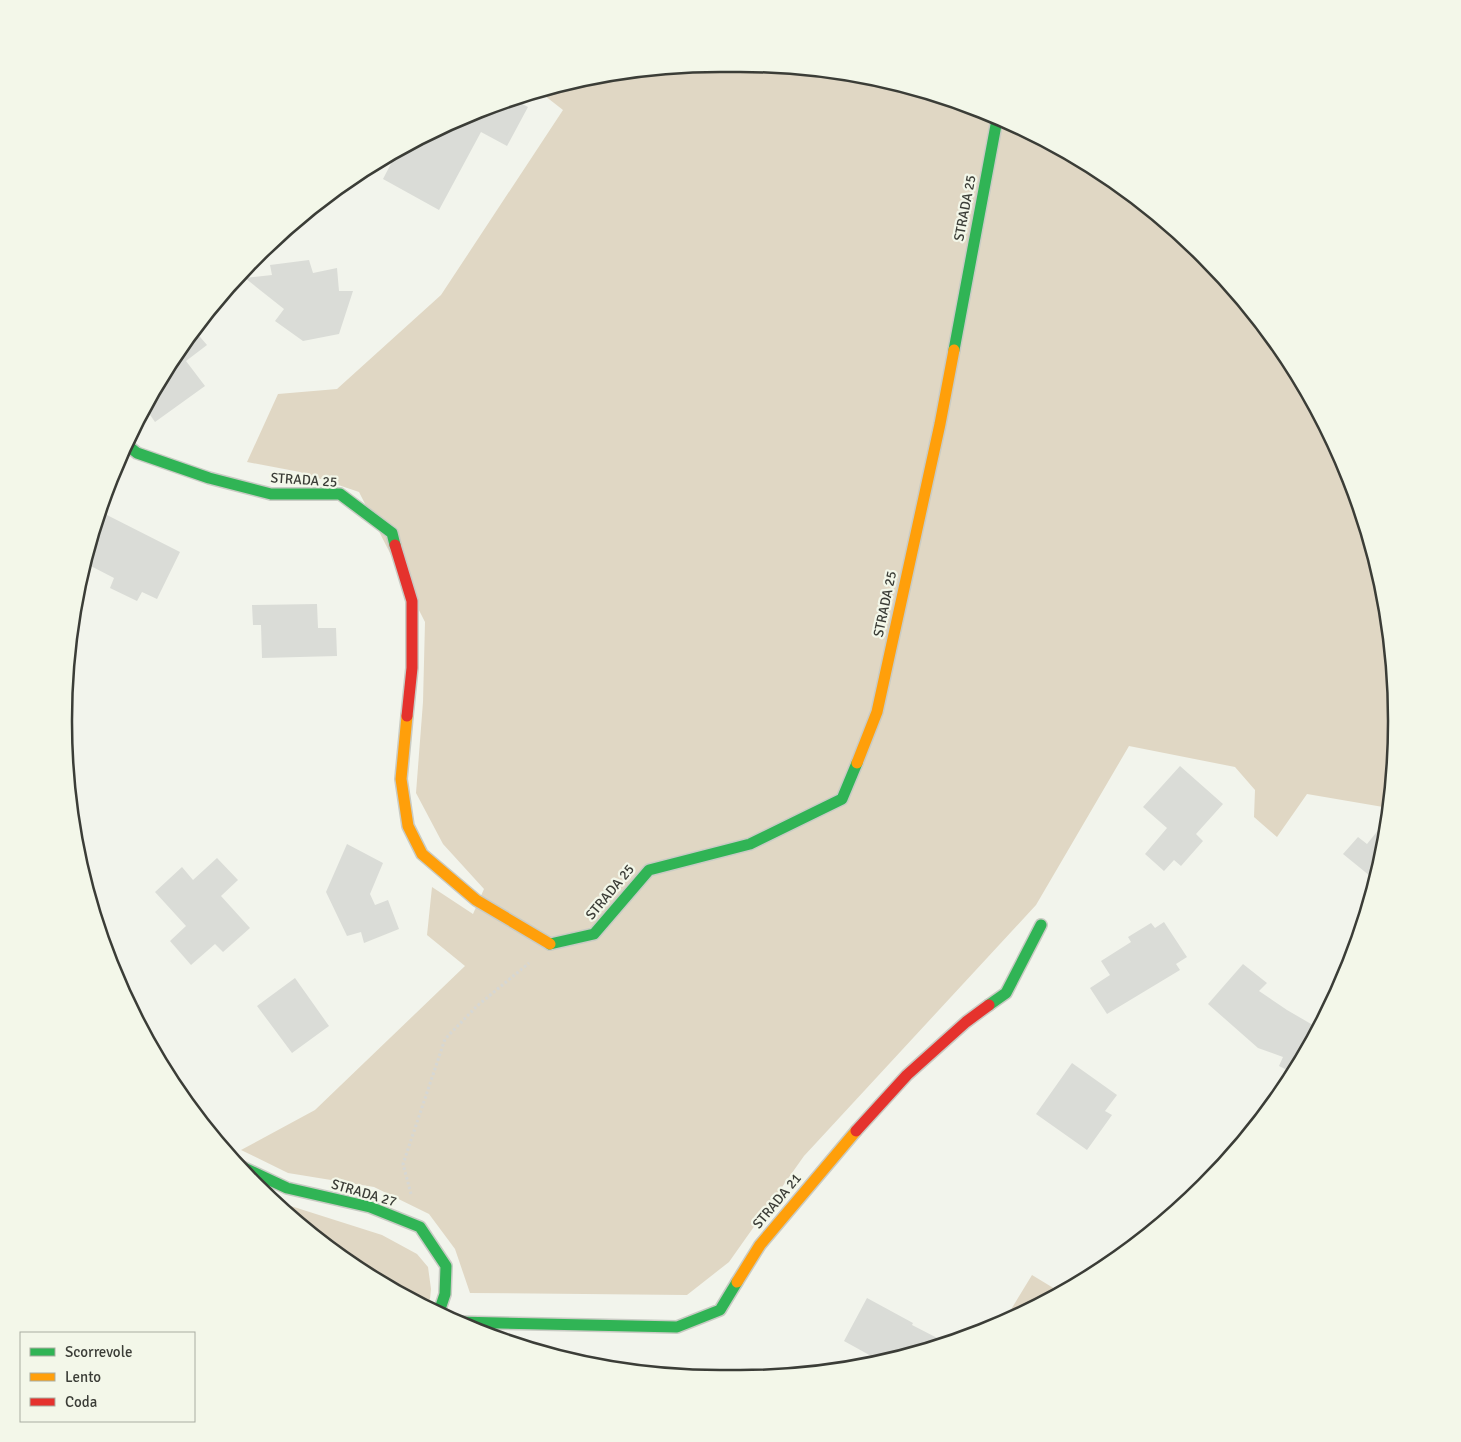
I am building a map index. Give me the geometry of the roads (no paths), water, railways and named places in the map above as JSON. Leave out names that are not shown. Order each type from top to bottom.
[{"type":"street","name":"STRADA 25","points":[[132,449],[137,453],[209,478],[271,494],[340,494],[392,533],[412,601],[412,668],[400,779],[408,826],[422,854],[476,900],[551,945],[594,934],[648,870],[750,844],[842,799],[877,712],[940,424],[996,125]]},
{"type":"street","name":"STRADA 21","points":[[480,1322],[677,1327],[720,1310],[760,1245],[906,1075],[966,1022],[1006,993],[1041,925]]},
{"type":"street","name":"STRADA 27","points":[[256,1173],[287,1188],[370,1207],[420,1227],[446,1266],[445,1294],[441,1306]]}]
